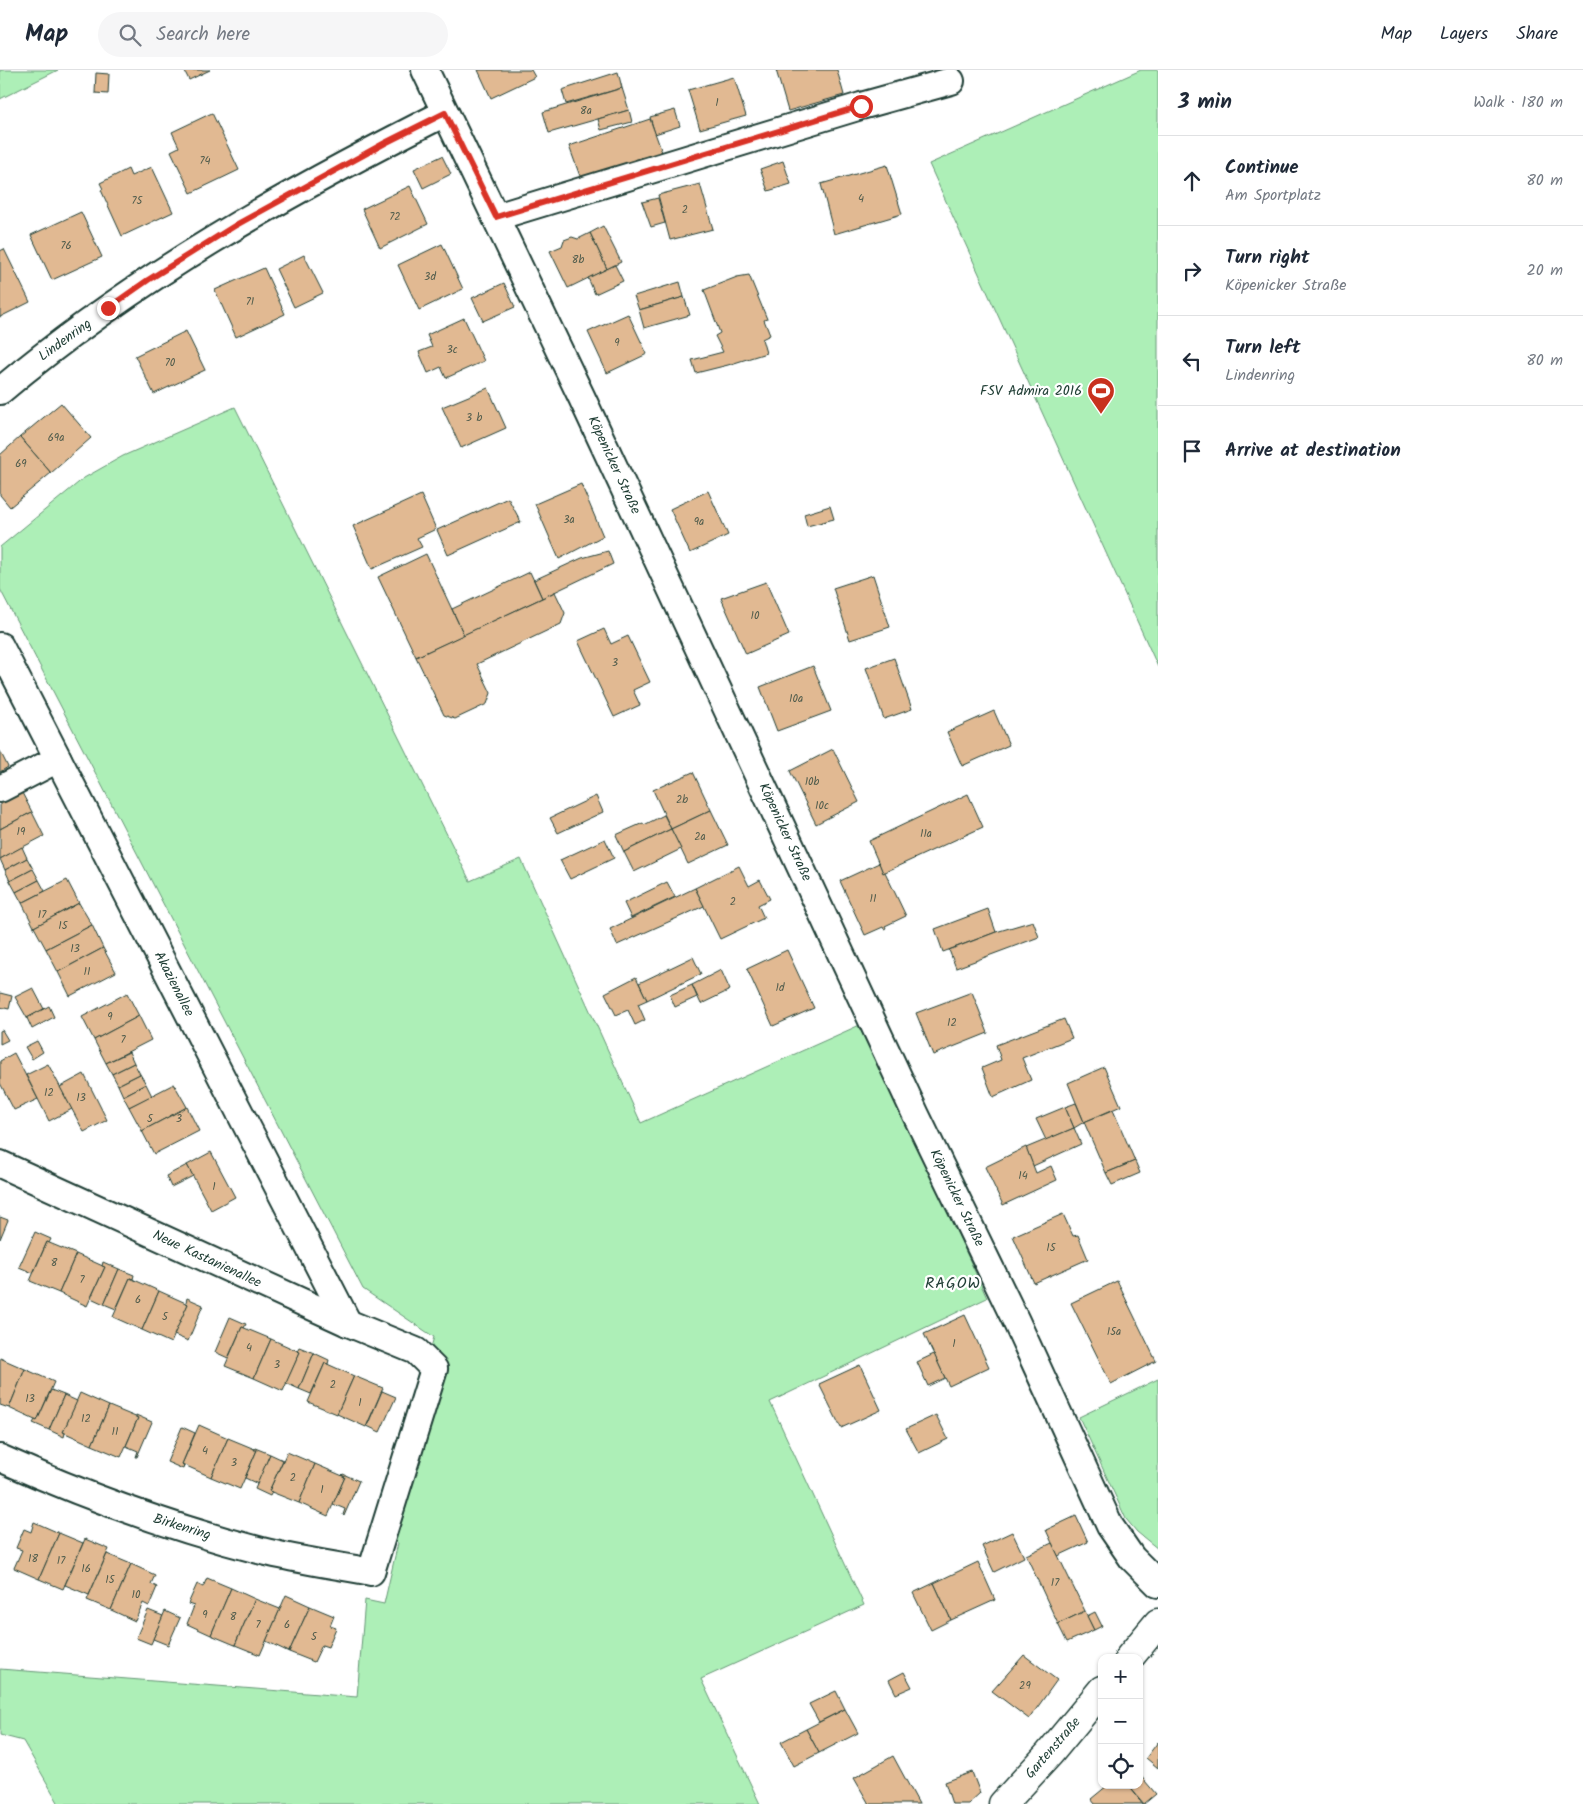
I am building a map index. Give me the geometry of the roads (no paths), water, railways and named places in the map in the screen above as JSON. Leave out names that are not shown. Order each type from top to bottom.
[{"type":"street","name":"Köpenicker Straße","points":[[425,70],[496,217],[916,1115],[1016,1321],[1110,1526],[1132,1558],[1158,1584]]},
{"type":"street","points":[[496,217],[861,106],[951,81]]},
{"type":"street","name":"Lindenring","points":[[0,391],[35,361],[148,280],[236,225],[385,143],[445,113]]},
{"type":"street","name":"Akazienallee","points":[[0,646],[348,1323]]},
{"type":"street","points":[[0,789],[58,760]]},
{"type":"street","name":"Neue Kastanienallee","points":[[0,1164],[348,1323],[416,1351],[434,1369],[371,1572]]},
{"type":"street","name":"Birkenring","points":[[0,1458],[43,1478],[157,1521],[264,1551],[371,1572]]},
{"type":"street","points":[[1132,1654],[1158,1623]]},
{"type":"street","name":"Gartenstraße","points":[[1003,1804],[1049,1754],[1098,1695]]},
{"type":"place","name":"FSV Admira 2016","points":[[1101,415]]},
{"type":"district","name":"RAGOW","points":[[953,1283]]}]
